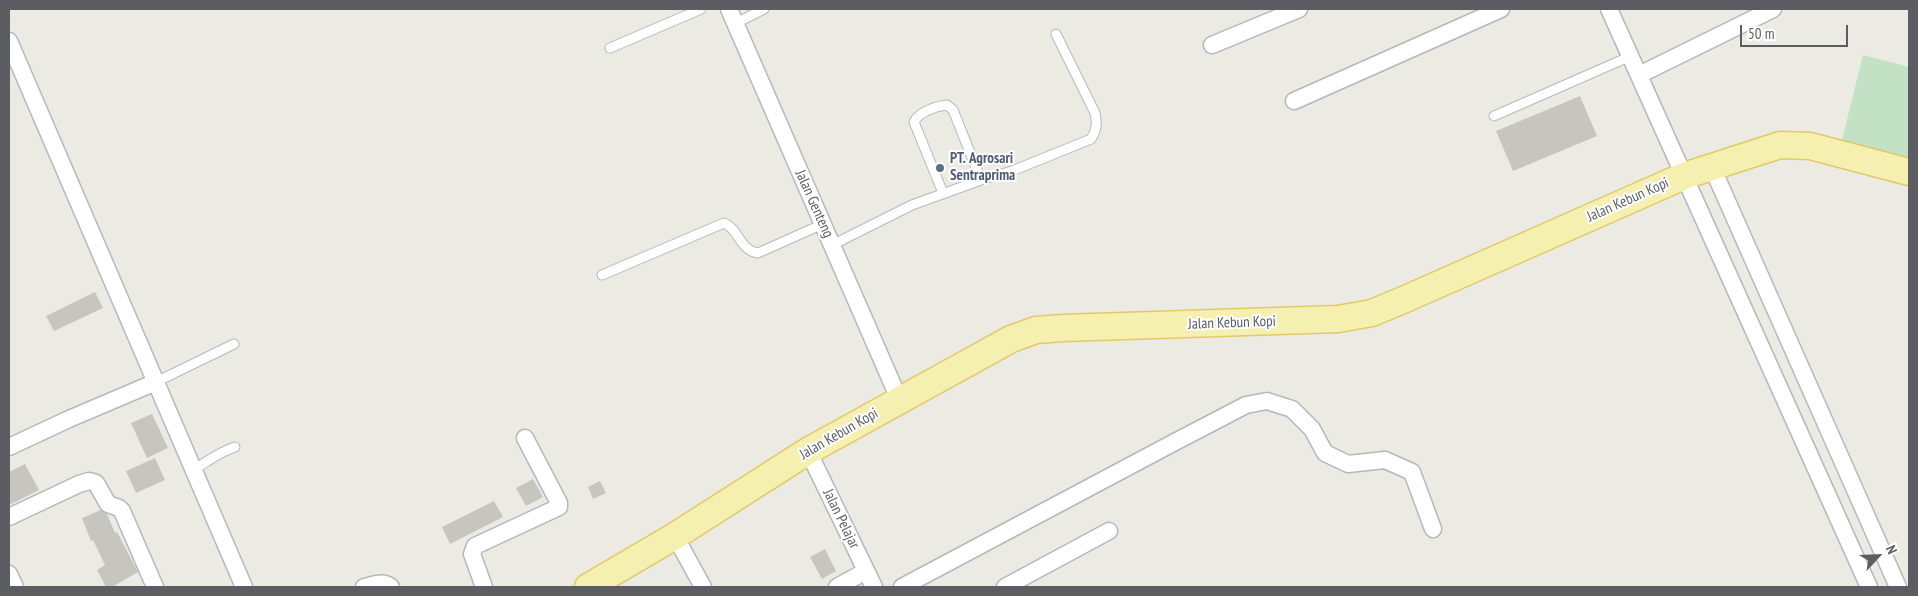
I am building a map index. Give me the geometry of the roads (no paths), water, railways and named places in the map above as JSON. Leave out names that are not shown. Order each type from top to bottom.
[{"type":"main road","name":"Jalan Kebun Kopi","points":[[588,587],[675,536],[808,450],[1010,338],[1036,330],[1338,319],[1372,313],[1684,176],[1780,145],[1810,146],[1909,172]]},
{"type":"street","points":[[1212,45],[1299,9]]},
{"type":"street","points":[[1294,101],[1501,9]]},
{"type":"street","points":[[1609,9],[1869,587]]},
{"type":"street","points":[[1639,75],[1773,9]]},
{"type":"street","name":"Jalan Genteng","points":[[732,16],[899,399]]},
{"type":"street","points":[[9,41],[192,470],[244,587]]},
{"type":"street","points":[[1712,167],[1898,587]]},
{"type":"street","points":[[9,447],[69,418],[156,382]]},
{"type":"street","points":[[902,587],[1181,439],[1246,406],[1267,401],[1292,409],[1312,429],[1324,453],[1348,464],[1385,460],[1412,472],[1433,529]]},
{"type":"street","points":[[484,587],[472,554],[475,546],[559,507],[559,503],[525,438]]},
{"type":"street","name":"Jalan Pelajar","points":[[808,450],[874,587]]},
{"type":"street","points":[[9,517],[79,484],[89,481],[96,483],[108,504],[122,510],[155,587]]},
{"type":"street","points":[[1005,587],[1109,531]]},
{"type":"street","points":[[675,536],[702,587]]},
{"type":"street","points":[[837,587],[866,571]]},
{"type":"street","points":[[9,574],[15,587]]},
{"type":"street","points":[[364,587],[379,583],[386,583],[391,587]]},
{"type":"lane","points":[[610,48],[701,9]]},
{"type":"lane","points":[[732,16],[764,9]]},
{"type":"lane","points":[[832,245],[912,205],[980,180],[1012,171],[1091,139],[1095,133],[1097,123],[1095,113],[1056,34]]},
{"type":"lane","points":[[1494,116],[1631,56]]},
{"type":"lane","points":[[943,193],[914,122],[917,117],[938,106],[947,105],[953,110],[980,180]]},
{"type":"lane","points":[[602,275],[724,223],[732,228],[745,248],[758,253],[823,224]]},
{"type":"lane","points":[[156,382],[234,344]]},
{"type":"lane","points":[[192,470],[211,460],[221,451],[235,447]]},
{"type":"place","name":"PT. Agrosari Sentraprima","points":[[940,168]]}]
